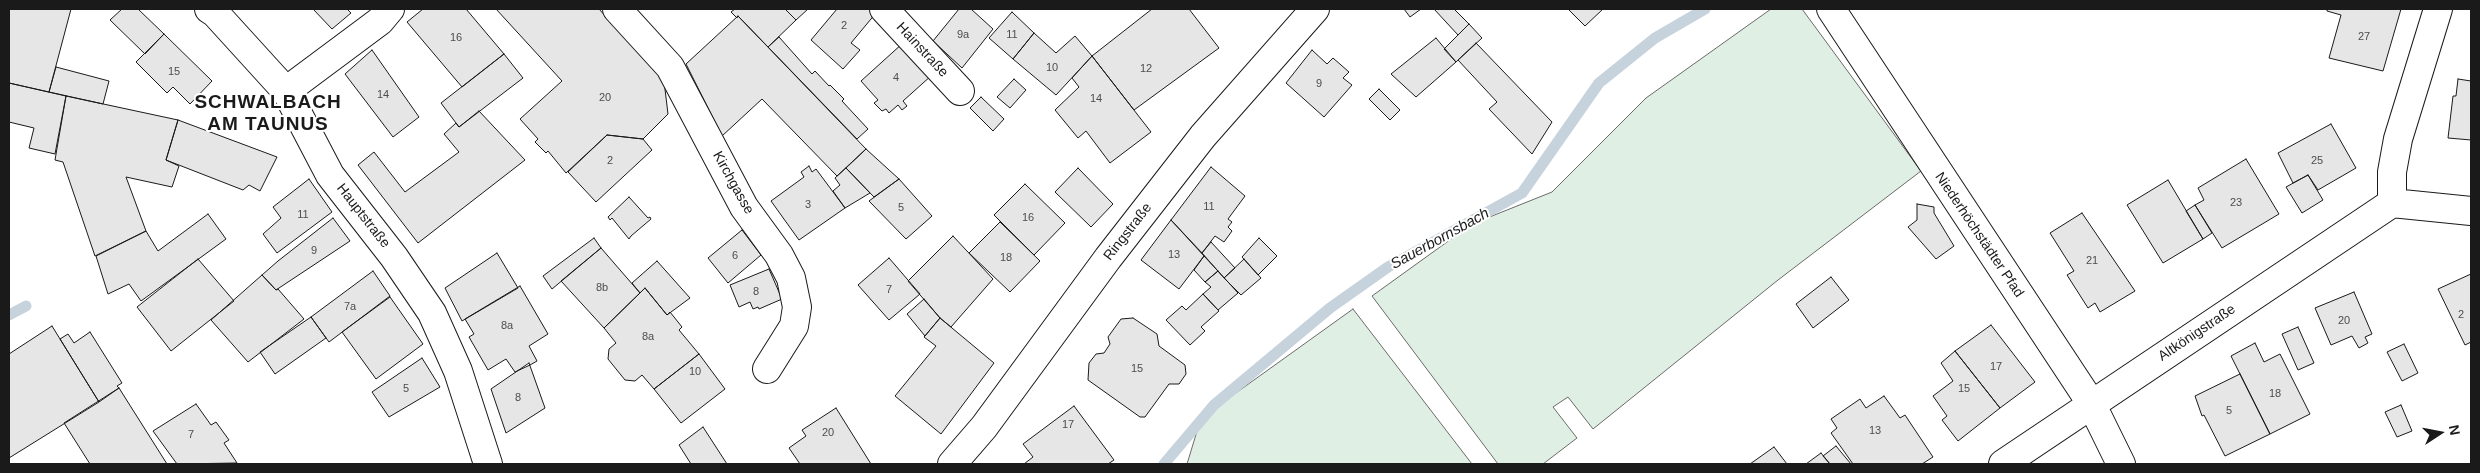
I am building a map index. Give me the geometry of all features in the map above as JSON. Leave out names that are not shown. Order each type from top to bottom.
[{"type":"street","name":"Hauptstraße","points":[[208,9],[215,13],[286,91],[330,175],[394,257],[432,313],[458,371],[488,464]]},
{"type":"street","points":[[286,91],[380,21],[390,9]]},
{"type":"street","name":"Kirchgasse","points":[[617,9],[670,67],[744,207],[779,256],[791,278],[797,307],[794,326],[767,369]]},
{"type":"street","name":"Hainstraße","points":[[884,9],[960,91]]},
{"type":"street","name":"Ringstraße","points":[[952,464],[984,427],[1108,258],[1204,136],[1316,9]]},
{"type":"street","name":"Niederhöchstädter Pfad","points":[[1830,9],[2091,403],[2122,464]]},
{"type":"street","points":[[2438,9],[2398,139],[2392,172],[2392,204],[2471,211]]},
{"type":"street","name":"Altkönigstraße","points":[[2003,464],[2091,403],[2392,204]]},
{"type":"green space","points":[[1771,9],[1802,9],[1921,171],[1778,280],[1593,429],[1568,397],[1553,407],[1577,438],[1543,464],[1498,464],[1372,296],[1472,224],[1552,192],[1646,98]]},
{"type":"green space","points":[[1353,309],[1472,464],[1187,464],[1201,418]]},
{"type":"building","points":[[9,9],[71,9],[49,92],[9,83]]},
{"type":"building","points":[[122,9],[138,9],[164,34],[145,54],[110,20]]},
{"type":"building","points":[[313,9],[347,9],[351,13],[332,29]]},
{"type":"building","points":[[423,9],[466,9],[504,54],[462,87],[407,22]]},
{"type":"building","points":[[496,9],[599,9],[664,81],[668,114],[643,139],[607,135],[566,173],[548,151],[546,153],[535,142],[538,139],[520,119],[562,81]]},
{"type":"building","points":[[735,9],[785,9],[796,20],[768,47],[738,16],[737,18],[731,12]]},
{"type":"building","points":[[785,9],[808,9],[796,20]]},
{"type":"building","points":[[837,9],[871,9],[876,13],[851,43],[860,50],[843,69],[811,40]]},
{"type":"building","points":[[959,9],[971,9],[993,29],[962,68],[933,41]]},
{"type":"building","points":[[1152,9],[1189,9],[1219,48],[1134,110],[1092,56]]},
{"type":"building","points":[[1404,9],[1421,9],[1410,17]]},
{"type":"building","points":[[1434,9],[1454,9],[1469,24],[1458,35]]},
{"type":"building","points":[[1568,9],[1603,9],[1585,26]]},
{"type":"building","points":[[2327,9],[2401,9],[2383,71],[2329,58],[2341,15],[2327,11]]},
{"type":"building","points":[[1012,12],[1034,33],[1013,59],[989,38]]},
{"type":"building","points":[[738,16],[866,149],[837,176],[762,99],[722,136],[686,64]]},
{"type":"building","points":[[1469,24],[1482,38],[1456,62],[1444,49]]},
{"type":"building","points":[[1034,33],[1056,53],[1075,36],[1092,56],[1056,95],[1013,59]]},
{"type":"building","points":[[164,34],[212,81],[190,104],[173,87],[167,93],[136,62]]},
{"type":"building","points":[[779,37],[812,74],[815,71],[844,99],[842,101],[868,129],[857,139],[768,47]]},
{"type":"building","points":[[1436,38],[1456,62],[1416,97],[1391,74]]},
{"type":"building","points":[[903,43],[932,75],[903,101],[907,106],[902,110],[898,105],[889,113],[886,109],[882,111],[874,103],[878,100],[861,81]]},
{"type":"building","points":[[1476,43],[1552,122],[1532,154],[1489,109],[1497,102],[1458,60]]},
{"type":"building","points":[[372,50],[419,117],[393,137],[345,74]]},
{"type":"building","points":[[1312,50],[1327,64],[1333,58],[1349,72],[1343,78],[1352,85],[1324,117],[1286,83]]},
{"type":"building","points":[[504,54],[523,78],[459,127],[441,103]]},
{"type":"building","points":[[1092,56],[1151,132],[1110,163],[1086,131],[1078,138],[1055,110],[1079,87],[1072,78]]},
{"type":"building","points":[[56,67],[109,81],[103,104],[49,92]]},
{"type":"building","points":[[1014,79],[1026,90],[1010,108],[997,97]]},
{"type":"building","points":[[2458,79],[2471,81],[2471,140],[2448,138],[2453,96],[2456,96]]},
{"type":"building","points":[[9,83],[66,96],[55,154],[29,148],[34,128],[9,122]]},
{"type":"building","points":[[1379,89],[1400,110],[1390,120],[1369,99]]},
{"type":"building","points":[[66,96],[178,120],[166,160],[179,166],[172,187],[126,177],[146,231],[95,256],[63,162],[55,160]]},
{"type":"building","points":[[981,97],[1004,119],[993,131],[970,108]]},
{"type":"building","points":[[479,111],[525,160],[418,243],[358,165],[374,152],[405,192],[459,152],[444,134],[456,123],[459,127]]},
{"type":"building","points":[[178,120],[277,157],[260,191],[249,185],[243,190],[166,160]]},
{"type":"building","points":[[2331,124],[2356,168],[2318,190],[2308,175],[2293,183],[2278,153]]},
{"type":"building","points":[[607,135],[643,139],[652,150],[596,202],[568,172]]},
{"type":"building","points":[[866,149],[899,179],[874,197],[846,168]]},
{"type":"building","points":[[2246,159],[2279,214],[2222,248],[2195,205],[2204,200],[2198,188]]},
{"type":"building","points":[[809,166],[812,172],[816,169],[845,208],[799,240],[771,201],[804,177],[801,172]]},
{"type":"building","points":[[1211,167],[1245,196],[1228,219],[1232,222],[1228,227],[1232,231],[1224,242],[1215,236],[1202,253],[1171,220]]},
{"type":"building","points":[[846,168],[870,193],[845,208],[833,191],[840,185],[835,178]]},
{"type":"building","points":[[1078,168],[1113,204],[1091,227],[1055,192]]},
{"type":"building","points":[[2308,175],[2323,200],[2302,213],[2286,187]]},
{"type":"building","points":[[309,179],[332,212],[277,253],[263,234],[281,218],[273,207]]},
{"type":"building","points":[[899,179],[932,216],[906,239],[869,201]]},
{"type":"building","points":[[2168,180],[2203,239],[2163,263],[2127,205]]},
{"type":"building","points":[[1025,184],[1065,223],[1034,255],[994,215]]},
{"type":"building","points":[[629,197],[651,219],[629,239],[612,218],[610,220],[608,217]]},
{"type":"building","points":[[1917,204],[1934,207],[1934,213],[1954,246],[1936,259],[1908,227],[1917,220]]},
{"type":"building","points":[[2195,205],[2212,233],[2203,239],[2186,211]]},
{"type":"building","points":[[2082,213],[2135,291],[2100,312],[2095,303],[2088,308],[2067,275],[2074,271],[2050,233]]},
{"type":"building","points":[[208,214],[226,239],[141,301],[129,284],[108,294],[96,256],[146,231],[158,251]]},
{"type":"building","points":[[333,218],[350,241],[276,290],[262,275]]},
{"type":"building","points":[[1171,220],[1204,256],[1179,289],[1141,260]]},
{"type":"building","points":[[1000,222],[1040,261],[1010,292],[969,253]]},
{"type":"building","points":[[742,230],[761,255],[728,283],[708,258]]},
{"type":"building","points":[[953,236],[993,279],[951,327],[940,318],[908,281]]},
{"type":"building","points":[[594,238],[601,248],[552,289],[543,276]]},
{"type":"building","points":[[1259,238],[1277,256],[1258,275],[1242,257]]},
{"type":"building","points":[[1211,242],[1235,268],[1224,278],[1202,253]]},
{"type":"building","points":[[601,248],[640,293],[604,328],[561,281]]},
{"type":"building","points":[[497,253],[518,288],[462,321],[445,288]]},
{"type":"building","points":[[1204,256],[1218,271],[1205,282],[1194,270]]},
{"type":"building","points":[[889,258],[920,294],[889,320],[858,285]]},
{"type":"building","points":[[198,259],[234,301],[171,351],[137,307]]},
{"type":"building","points":[[1244,259],[1261,278],[1241,295],[1224,278]]},
{"type":"building","points":[[657,261],[690,298],[667,315],[645,288],[640,293],[632,283]]},
{"type":"building","points":[[769,269],[782,299],[759,309],[758,307],[753,309],[750,302],[739,307],[730,285]]},
{"type":"building","points":[[373,271],[390,296],[329,342],[311,317]]},
{"type":"building","points":[[1218,271],[1238,293],[1218,310],[1203,294],[1211,287],[1205,282]]},
{"type":"building","points":[[2471,274],[2471,342],[2465,345],[2438,289]]},
{"type":"building","points":[[262,275],[276,290],[278,289],[304,319],[248,362],[211,320]]},
{"type":"building","points":[[1831,277],[1849,300],[1813,328],[1796,304]]},
{"type":"building","points":[[520,286],[548,334],[529,346],[537,361],[515,372],[506,359],[488,370],[469,337],[474,334],[465,319]]},
{"type":"building","points":[[645,288],[667,315],[670,312],[682,327],[679,330],[699,354],[654,389],[642,375],[635,381],[625,380],[608,359],[609,349],[616,343],[604,328]]},
{"type":"building","points":[[2354,292],[2372,334],[2365,337],[2368,343],[2359,348],[2352,336],[2331,345],[2315,308]]},
{"type":"building","points":[[1203,294],[1219,311],[1201,327],[1205,331],[1190,345],[1166,320],[1182,306],[1186,310]]},
{"type":"building","points":[[390,297],[423,344],[376,379],[342,332]]},
{"type":"building","points":[[924,299],[940,318],[925,336],[907,314]]},
{"type":"building","points":[[311,317],[326,338],[275,374],[260,352]]},
{"type":"building","points":[[940,318],[994,363],[941,434],[895,396],[936,346],[924,337]]},
{"type":"building","points":[[1133,318],[1157,334],[1159,346],[1185,365],[1186,374],[1179,384],[1169,384],[1145,417],[1140,417],[1088,380],[1089,363],[1096,354],[1104,353],[1110,344],[1108,337],[1121,319]]},
{"type":"building","points":[[1991,325],[2035,382],[2000,408],[1955,351]]},
{"type":"building","points":[[52,326],[99,402],[9,458],[9,354]]},
{"type":"building","points":[[2298,327],[2314,363],[2298,370],[2282,334]]},
{"type":"building","points":[[90,332],[122,383],[117,386],[119,388],[99,402],[60,339],[68,334],[74,343]]},
{"type":"building","points":[[2255,343],[2264,362],[2280,354],[2310,414],[2270,434],[2231,356]]},
{"type":"building","points":[[2404,344],[2418,373],[2402,381],[2387,352]]},
{"type":"building","points":[[1955,351],[2000,408],[1958,441],[1942,420],[1947,416],[1933,396],[1953,381],[1941,363]]},
{"type":"building","points":[[699,354],[725,389],[681,423],[654,389]]},
{"type":"building","points":[[422,358],[440,387],[389,417],[372,392]]},
{"type":"building","points":[[529,363],[545,408],[506,433],[491,389]]},
{"type":"building","points":[[2240,374],[2270,434],[2225,456],[2204,415],[2202,416],[2195,396]]},
{"type":"building","points":[[119,388],[167,464],[90,464],[64,423]]},
{"type":"building","points":[[1884,396],[1900,418],[1905,415],[1933,457],[1922,464],[1853,464],[1831,433],[1837,428],[1831,419],[1860,399],[1866,408]]},
{"type":"building","points":[[196,404],[211,425],[216,422],[229,440],[224,443],[237,463],[177,464],[153,431]]},
{"type":"building","points":[[2401,405],[2412,431],[2397,437],[2385,412]]},
{"type":"building","points":[[1074,406],[1114,460],[1108,464],[1024,464],[1033,457],[1023,444]]},
{"type":"building","points":[[836,408],[871,464],[800,464],[789,448],[806,436],[802,430]]},
{"type":"building","points":[[703,427],[727,464],[691,464],[679,445]]},
{"type":"building","points":[[1836,446],[1851,464],[1830,464],[1823,456]]},
{"type":"building","points":[[1774,447],[1787,464],[1750,464]]},
{"type":"building","points":[[1821,453],[1830,464],[1806,464]]},
{"type":"waterway","name":"Sauerbornsbach","points":[[1164,464],[1214,405],[1330,308],[1388,267],[1522,193],[1599,83],[1655,38],[1705,9]]},
{"type":"waterway","points":[[9,315],[26,306]]},
{"type":"district","name":"SCHWALBACH AM TAUNUS","points":[[268,114]]}]
